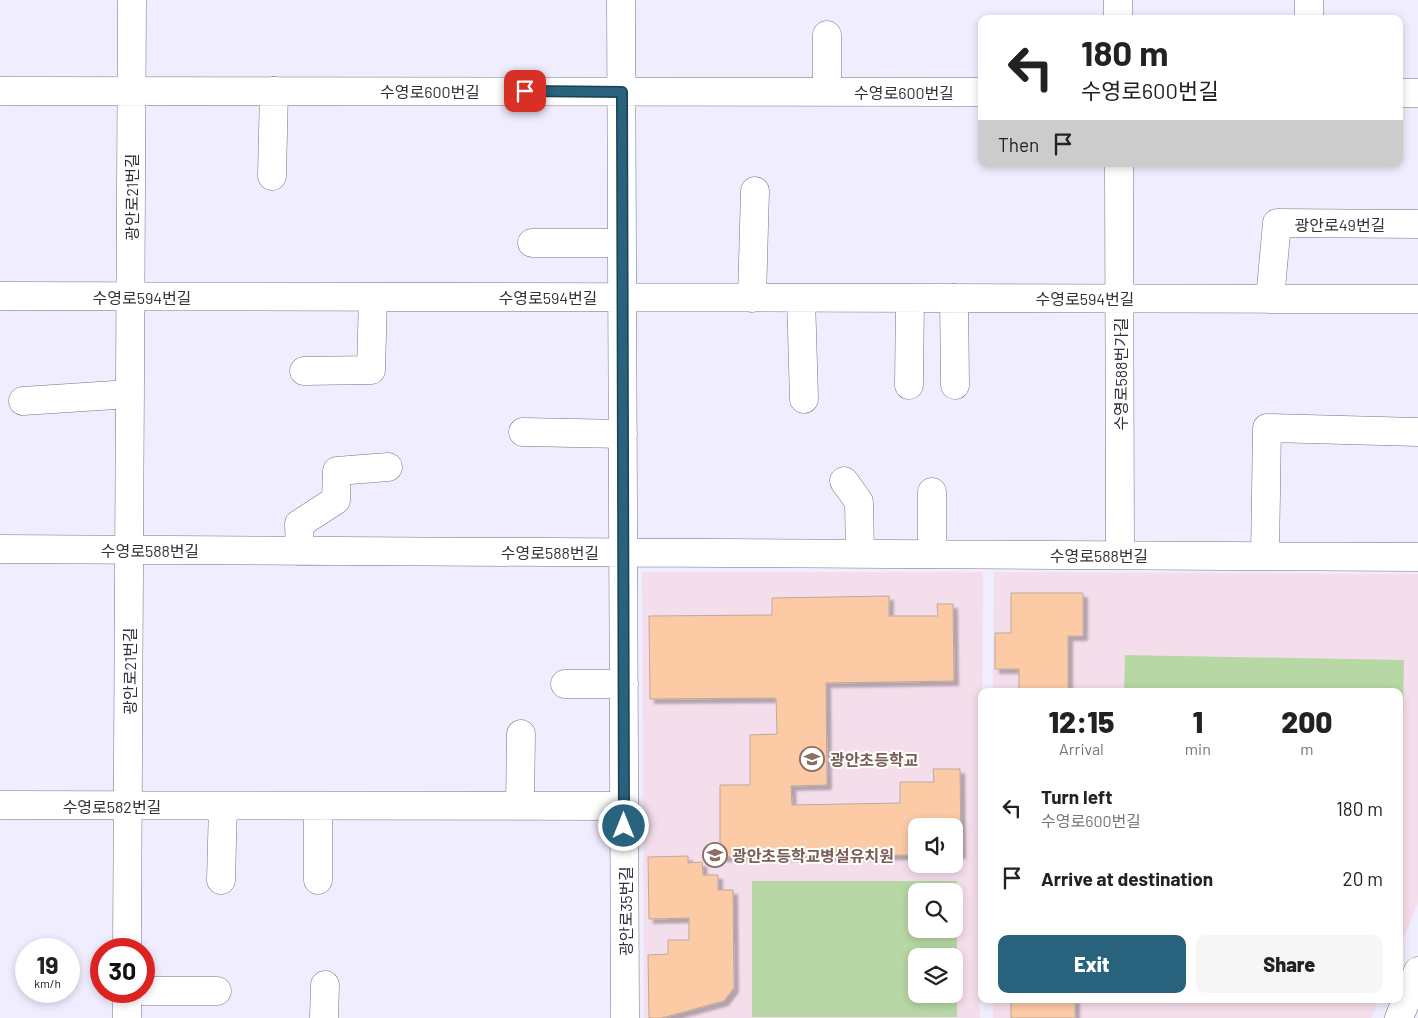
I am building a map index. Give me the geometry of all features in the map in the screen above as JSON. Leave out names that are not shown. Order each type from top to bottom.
[{"type":"street","name":"광안로21번길","points":[[127,938],[132,0]]},
{"type":"street","name":"광안로35번길","points":[[621,0],[625,1018]]},
{"type":"street","points":[[1118,0],[1118,15]]},
{"type":"street","points":[[1309,0],[1309,15]]},
{"type":"street","points":[[827,35],[827,92]]},
{"type":"street","name":"수영로600번길","points":[[0,90],[978,92]]},
{"type":"street","points":[[272,176],[274,91]]},
{"type":"street","points":[[1403,93],[1418,93]]},
{"type":"street","name":"수영로588번가길","points":[[1119,167],[1120,555]]},
{"type":"street","points":[[752,298],[755,191]]},
{"type":"street","name":"광안로49번길","points":[[1270,299],[1277,223],[1418,224]]},
{"type":"street","points":[[532,243],[622,242]]},
{"type":"street","name":"수영로594번길","points":[[0,296],[1418,299]]},
{"type":"street","points":[[304,371],[371,370],[373,297]]},
{"type":"street","points":[[801,298],[804,399]]},
{"type":"street","points":[[909,385],[910,298]]},
{"type":"street","points":[[954,298],[955,386]]},
{"type":"street","points":[[23,401],[130,394]]},
{"type":"street","points":[[1266,556],[1266,428],[1418,432]]},
{"type":"street","points":[[523,432],[623,434]]},
{"type":"street","points":[[300,551],[299,524],[336,500],[336,471],[388,467]]},
{"type":"street","points":[[844,481],[859,502],[860,554]]},
{"type":"street","points":[[932,492],[932,554]]},
{"type":"street","name":"수영로588번길","points":[[0,549],[1418,557]]},
{"type":"street","points":[[566,684],[624,684]]},
{"type":"street","points":[[520,806],[521,734]]},
{"type":"street","name":"수영로582번길","points":[[0,805],[624,806]]},
{"type":"street","points":[[221,880],[223,806]]},
{"type":"street","points":[[318,806],[318,880]]},
{"type":"street","points":[[1399,1018],[1418,971]]},
{"type":"street","points":[[324,1018],[325,985]]},
{"type":"street","points":[[155,991],[217,991]]},
{"type":"street","points":[[127,1003],[127,1018]]},
{"type":"shaded area","name":"광안초등학교","points":[[642,572],[983,572],[982,688],[978,688],[978,1003],[980,1003],[980,1018],[644,1018]]},
{"type":"shaded area","points":[[994,572],[1418,574],[1418,903],[1403,940],[1403,688],[993,688]]},
{"type":"shaded area","points":[[993,1003],[1377,1003],[1371,1018],[993,1018]]},
{"type":"green space","points":[[1125,655],[1404,660],[1403,716],[1403,688],[1124,688]]},
{"type":"green space","points":[[752,881],[957,881],[957,883],[908,883],[908,938],[957,938],[957,948],[908,948],[908,1003],[957,1003],[957,1017],[752,1017]]},
{"type":"building","points":[[1011,593],[1083,593],[1083,636],[1068,636],[1068,688],[1019,688],[1019,669],[995,669],[995,633],[1011,633]]},
{"type":"building","points":[[889,596],[889,616],[938,616],[937,604],[953,604],[954,681],[826,683],[827,785],[791,786],[792,805],[900,803],[900,782],[934,782],[933,769],[960,769],[961,818],[908,818],[908,855],[720,857],[720,785],[750,785],[750,735],[777,734],[776,698],[650,699],[649,616],[772,615],[772,598]]},
{"type":"building","points":[[688,856],[688,863],[702,862],[703,875],[718,875],[718,890],[733,890],[734,988],[724,1001],[662,1018],[649,1018],[648,955],[668,954],[668,940],[689,940],[689,918],[649,919],[648,857]]},
{"type":"building","points":[[1011,1003],[1075,1003],[1075,1018],[1011,1018]]},
{"type":"place","name":"광안초등학교","points":[[812,759]]},
{"type":"place","name":"광안초등학교병설유치원","points":[[715,855]]},
{"type":"route","points":[[525,91],[622,92],[624,826]]}]
